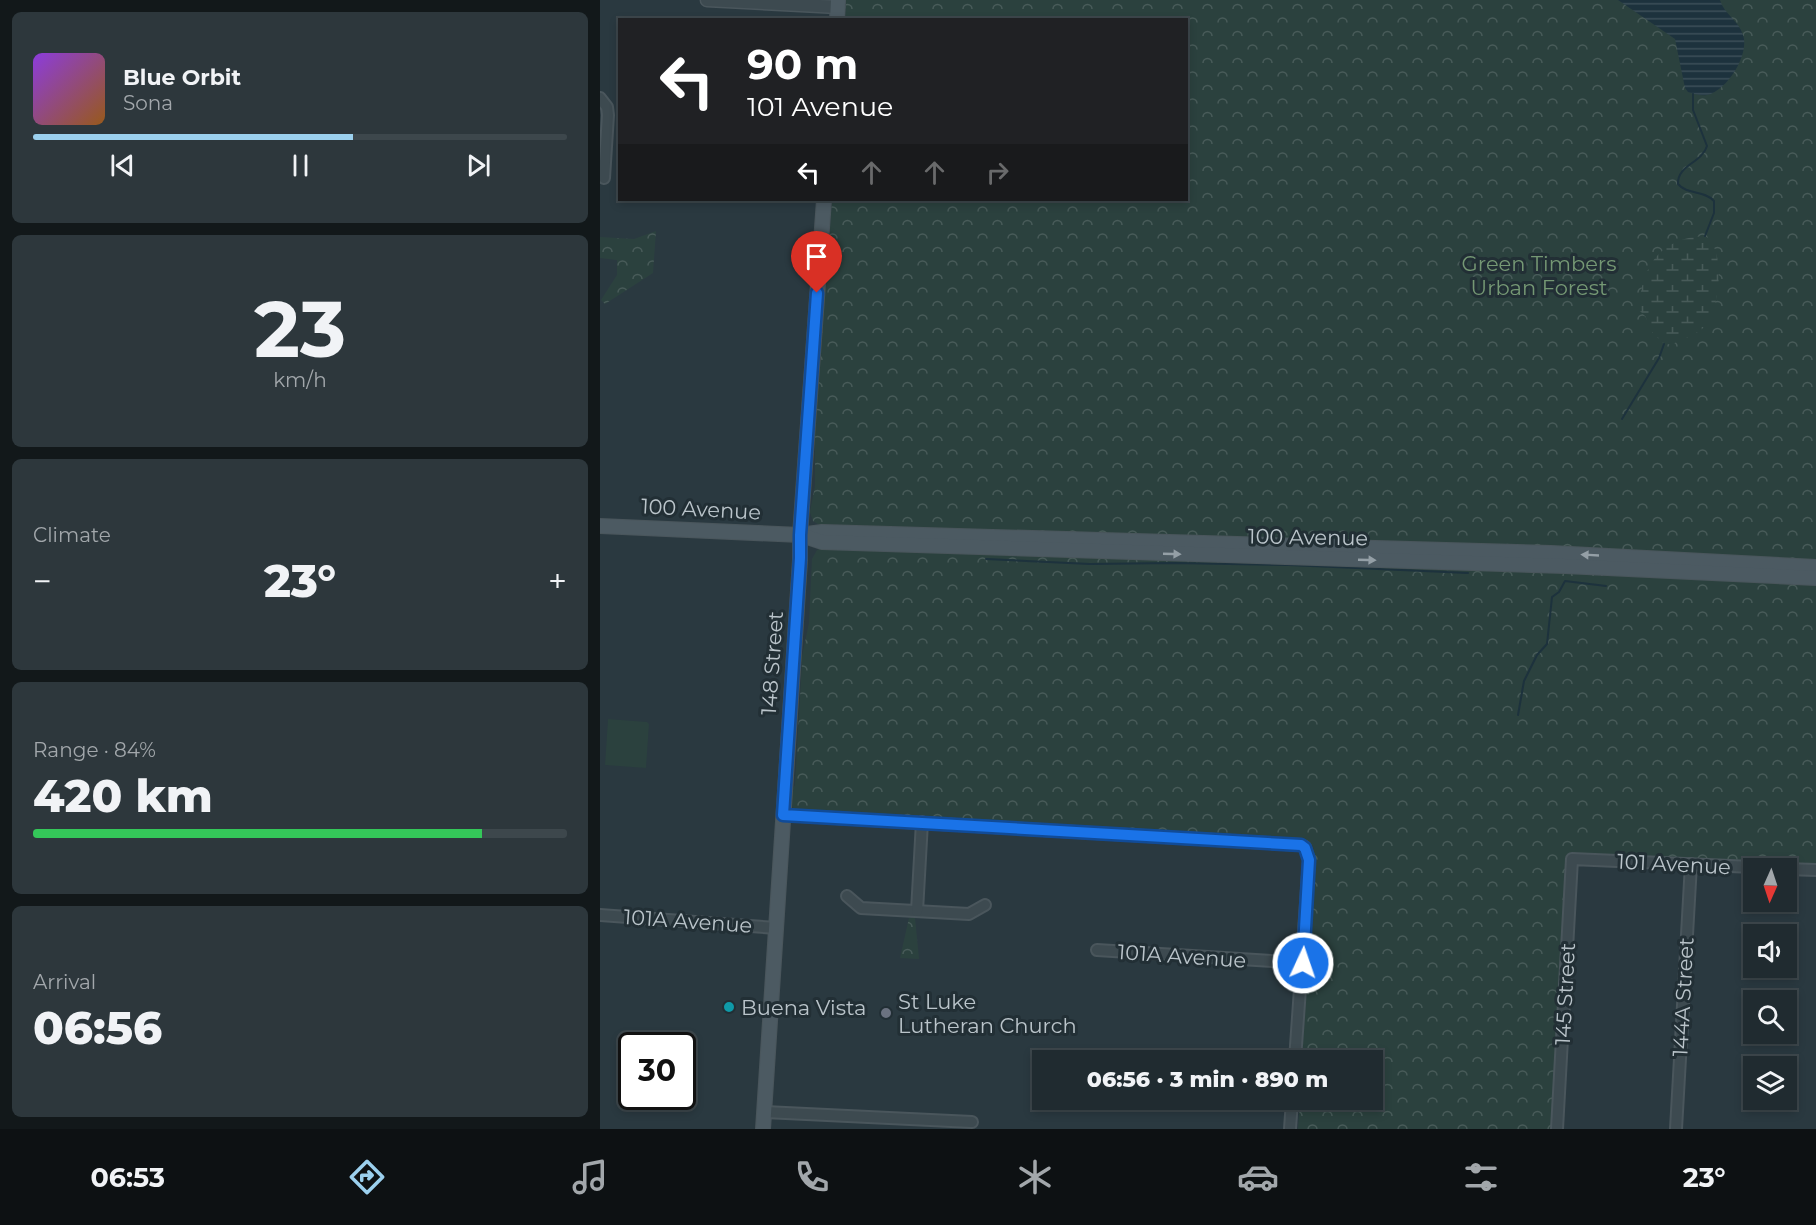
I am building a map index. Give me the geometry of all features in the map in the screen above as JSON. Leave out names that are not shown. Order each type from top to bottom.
[{"type":"main road","name":"148 Street","points":[[764,1129],[800,535],[824,201]]},
{"type":"main road","name":"100 Avenue","points":[[600,526],[800,535],[822,532],[1551,553],[1816,567]]},
{"type":"main road","name":"100 Avenue","points":[[800,535],[822,542],[1564,566],[1816,578]]},
{"type":"street","points":[[707,0],[838,9]]},
{"type":"street","points":[[602,100],[608,115],[604,178]]},
{"type":"street","points":[[783,815],[1301,845],[1305,848],[1309,860],[1296,1050]]},
{"type":"street","points":[[917,911],[922,822]]},
{"type":"street","name":"101 Avenue","points":[[1572,859],[1743,866]]},
{"type":"street","name":"145 Street","points":[[1557,1129],[1572,859]]},
{"type":"street","name":"144A Street","points":[[1676,1129],[1691,864]]},
{"type":"street","points":[[1797,869],[1816,870]]},
{"type":"street","points":[[848,896],[861,908],[969,914],[985,905]]},
{"type":"street","name":"101A Avenue","points":[[600,915],[777,928]]},
{"type":"street","name":"101A Avenue","points":[[1097,950],[1303,963]]},
{"type":"street","points":[[1290,1129],[1291,1110]]},
{"type":"street","points":[[765,1113],[972,1122]]},
{"type":"green space","name":"Green Timbers Urban Forest","points":[[846,0],[1816,0],[1816,561],[818,524],[813,521],[810,512],[815,486],[815,436],[832,201],[1188,201],[1188,18],[845,18]]},
{"type":"green space","points":[[656,231],[653,273],[605,304],[601,300],[617,275],[617,260],[600,258],[600,237],[634,239]]},
{"type":"green space","points":[[1705,236],[1712,243],[1718,265],[1719,279],[1711,317],[1706,325],[1695,334],[1675,343],[1664,344],[1647,327],[1646,317],[1639,310],[1644,281],[1649,268],[1664,249],[1676,242]]},
{"type":"green space","points":[[822,548],[1408,564],[1816,583],[1816,867],[1797,866],[1797,858],[1743,858],[1743,863],[1582,854],[1577,857],[1557,1129],[1298,1129],[1299,1110],[1383,1110],[1383,1050],[1303,1050],[1315,858],[1313,846],[1307,842],[797,812],[791,805],[792,790],[795,785],[801,661],[809,623],[812,559],[817,550]]},
{"type":"green space","points":[[608,719],[649,724],[646,768],[605,765]]},
{"type":"green space","points":[[909,918],[915,918],[919,959],[900,958]]},
{"type":"water","points":[[1618,0],[1720,0],[1743,35],[1743,52],[1735,71],[1715,92],[1698,95],[1688,92],[1685,88],[1675,39]]},
{"type":"waterway","points":[[1693,94],[1693,110],[1707,146],[1704,152],[1681,172],[1678,184],[1686,190],[1705,195],[1714,201],[1714,213],[1705,236]]},
{"type":"waterway","points":[[1622,419],[1659,358],[1664,344]]},
{"type":"waterway","points":[[986,559],[1090,564],[1289,565],[1468,573]]},
{"type":"waterway","points":[[1518,715],[1524,681],[1537,655],[1547,644],[1552,597],[1559,592],[1565,581],[1606,586]]},
{"type":"place","name":"Buena Vista","points":[[729,1007]]},
{"type":"place","name":"St Luke Lutheran Church","points":[[886,1013]]},
{"type":"route","points":[[817,293],[783,815],[1301,845],[1305,848],[1309,860],[1303,963]]}]
